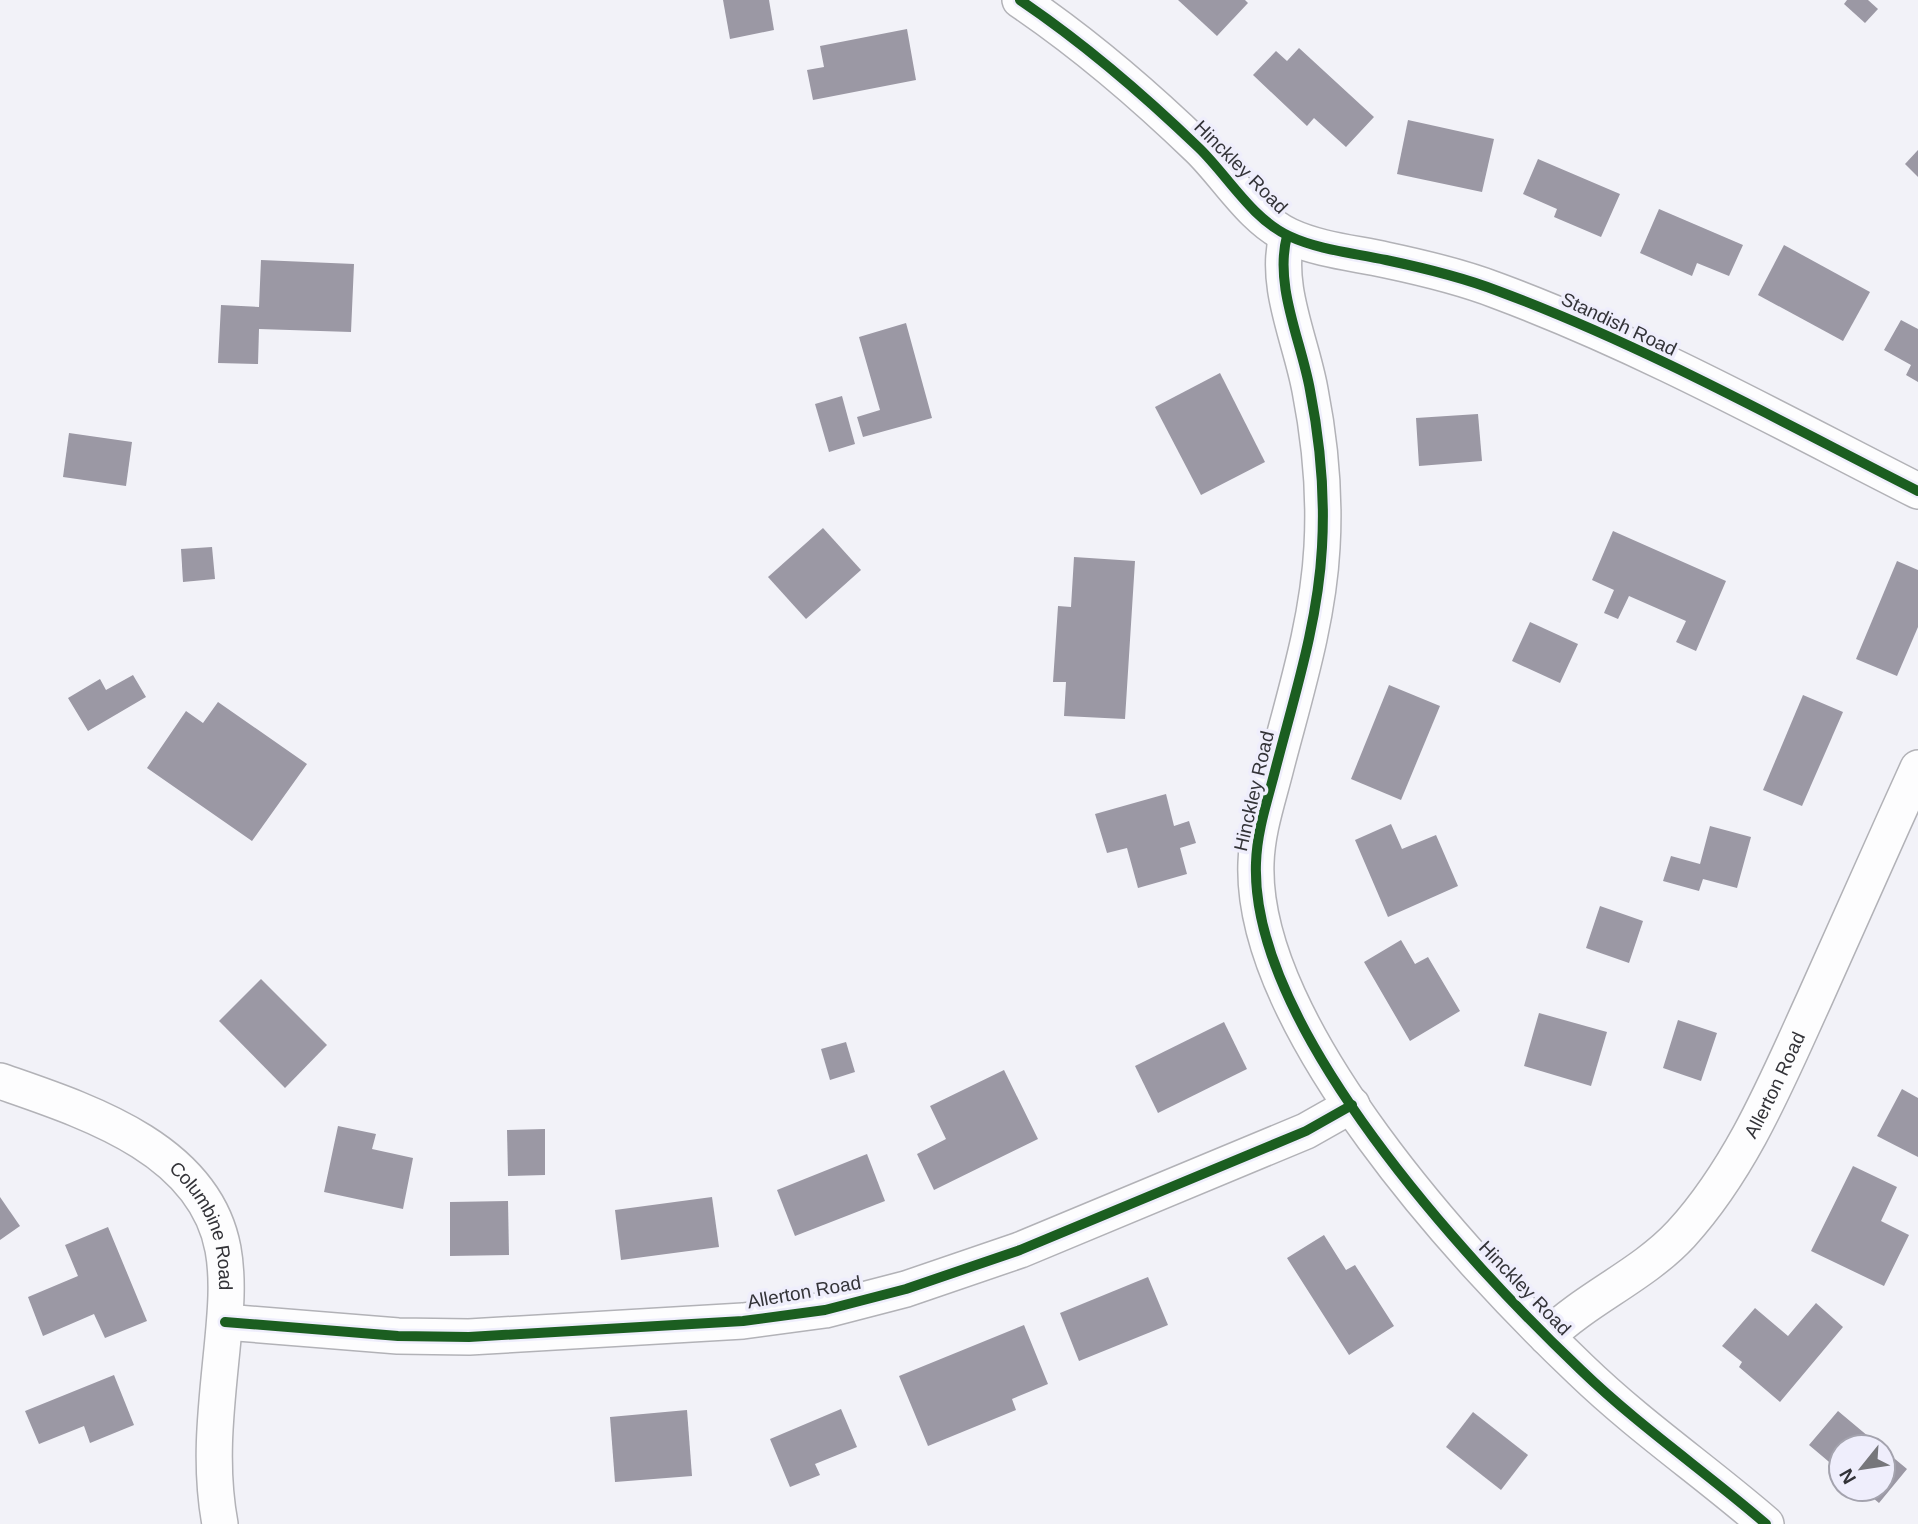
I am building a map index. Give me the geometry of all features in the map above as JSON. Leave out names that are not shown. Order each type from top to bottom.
[{"type":"street","name":"Hinckley Road","points":[[1020,0],[1071,34],[1175,125],[1268,222],[1287,236],[1282,264],[1310,390],[1322,490],[1322,543],[1314,620],[1258,837],[1256,890],[1269,951],[1279,980],[1352,1105],[1437,1218],[1547,1337],[1617,1402],[1766,1524]]},
{"type":"street","name":"Hinckley Road","points":[[1055,0],[1071,34]]},
{"type":"street","name":"Standish Road","points":[[1287,236],[1337,251],[1437,272],[1540,306],[1648,356],[1918,491]]},
{"type":"street","name":"Allerton Road","points":[[1547,1337],[1581,1308],[1657,1256],[1680,1234],[1722,1179],[1779,1077],[1918,768]]},
{"type":"street","name":"Columbine Road","points":[[0,1081],[115,1125],[149,1146],[187,1180],[202,1200],[223,1246],[226,1273],[225,1322],[212,1450],[220,1524]]},
{"type":"street","name":"Allerton Road","points":[[225,1322],[398,1336],[469,1337],[743,1321],[825,1310],[940,1279],[1020,1250],[1306,1131],[1352,1105]]},
{"type":"building","points":[[723,0],[769,0],[774,30],[730,39]]},
{"type":"building","points":[[1178,0],[1245,0],[1248,3],[1217,36]]},
{"type":"building","points":[[1847,0],[1868,0],[1878,9],[1865,23],[1844,4]]},
{"type":"building","points":[[907,29],[916,80],[813,100],[807,70],[824,67],[820,46]]},
{"type":"building","points":[[1299,48],[1374,117],[1346,147],[1314,118],[1307,126],[1253,75],[1276,51],[1287,61]]},
{"type":"building","points":[[1408,120],[1494,139],[1482,192],[1397,174]]},
{"type":"building","points":[[1918,150],[1918,177],[1905,164]]},
{"type":"building","points":[[1538,159],[1620,194],[1601,237],[1554,217],[1557,209],[1523,194]]},
{"type":"building","points":[[1659,209],[1743,245],[1729,276],[1697,263],[1692,276],[1640,253]]},
{"type":"building","points":[[1784,245],[1870,292],[1843,341],[1758,295]]},
{"type":"building","points":[[261,260],[354,264],[351,332],[259,329],[258,364],[218,363],[221,305],[259,307]]},
{"type":"building","points":[[1901,320],[1918,329],[1918,382],[1906,375],[1911,365],[1884,350]]},
{"type":"building","points":[[906,323],[932,418],[863,437],[857,417],[880,410],[859,337]]},
{"type":"building","points":[[1220,373],[1265,462],[1201,495],[1155,407]]},
{"type":"building","points":[[842,396],[855,444],[829,452],[815,404]]},
{"type":"building","points":[[1478,414],[1482,461],[1419,466],[1416,418]]},
{"type":"building","points":[[69,433],[132,442],[126,486],[63,477]]},
{"type":"building","points":[[823,528],[861,570],[806,619],[768,577]]},
{"type":"building","points":[[1613,531],[1726,581],[1696,651],[1676,642],[1686,621],[1629,596],[1618,619],[1604,613],[1614,590],[1592,580]]},
{"type":"building","points":[[212,547],[215,579],[183,582],[181,549]]},
{"type":"building","points":[[1074,557],[1135,561],[1125,719],[1064,716],[1066,682],[1053,682],[1058,606],[1071,607]]},
{"type":"building","points":[[1897,561],[1918,570],[1918,627],[1897,676],[1856,659]]},
{"type":"building","points":[[1530,622],[1578,644],[1560,683],[1512,661]]},
{"type":"building","points":[[133,675],[146,697],[88,731],[68,698],[100,679],[106,690]]},
{"type":"building","points":[[1389,685],[1440,706],[1401,800],[1351,779]]},
{"type":"building","points":[[1803,695],[1843,712],[1802,806],[1763,790]]},
{"type":"building","points":[[218,702],[307,764],[252,841],[147,768],[186,711],[203,723]]},
{"type":"building","points":[[1166,794],[1174,826],[1189,821],[1196,843],[1180,848],[1187,874],[1138,888],[1127,848],[1107,853],[1095,814]]},
{"type":"building","points":[[1391,824],[1402,849],[1436,835],[1458,886],[1388,917],[1355,840]]},
{"type":"building","points":[[1710,826],[1751,837],[1737,888],[1703,879],[1699,891],[1663,881],[1671,856],[1700,864]]},
{"type":"building","points":[[1600,906],[1643,921],[1629,963],[1586,948]]},
{"type":"building","points":[[1401,940],[1415,964],[1428,957],[1460,1011],[1410,1041],[1364,962]]},
{"type":"building","points":[[261,979],[327,1045],[285,1088],[219,1021]]},
{"type":"building","points":[[1539,1013],[1607,1032],[1591,1086],[1524,1066]]},
{"type":"building","points":[[1678,1020],[1717,1033],[1701,1081],[1663,1068]]},
{"type":"building","points":[[1224,1022],[1247,1069],[1158,1113],[1135,1066]]},
{"type":"building","points":[[846,1042],[855,1072],[830,1080],[821,1049]]},
{"type":"building","points":[[1004,1070],[1038,1139],[934,1190],[917,1154],[946,1139],[930,1106]]},
{"type":"building","points":[[1902,1089],[1918,1098],[1918,1157],[1877,1136]]},
{"type":"building","points":[[338,1126],[376,1134],[372,1149],[413,1158],[403,1209],[324,1192]]},
{"type":"building","points":[[545,1129],[545,1175],[508,1176],[507,1130]]},
{"type":"building","points":[[867,1154],[885,1201],[795,1236],[777,1190]]},
{"type":"building","points":[[1853,1166],[1897,1187],[1881,1221],[1909,1235],[1884,1286],[1811,1251]]},
{"type":"building","points":[[0,1197],[20,1226],[0,1240]]},
{"type":"building","points":[[712,1197],[719,1247],[621,1260],[615,1210]]},
{"type":"building","points":[[508,1201],[509,1255],[450,1256],[450,1202]]},
{"type":"building","points":[[108,1227],[147,1321],[105,1338],[94,1314],[43,1336],[28,1297],[78,1276],[65,1245]]},
{"type":"building","points":[[1324,1235],[1346,1270],[1355,1265],[1394,1326],[1349,1355],[1287,1258]]},
{"type":"building","points":[[1148,1277],[1168,1325],[1079,1361],[1060,1313]]},
{"type":"building","points":[[1816,1303],[1843,1327],[1780,1402],[1739,1367],[1742,1362],[1722,1346],[1755,1308],[1788,1336]]},
{"type":"building","points":[[1024,1325],[1048,1384],[1012,1399],[1016,1410],[928,1446],[899,1376]]},
{"type":"building","points":[[114,1375],[134,1425],[90,1443],[84,1426],[39,1444],[25,1411]]},
{"type":"building","points":[[841,1409],[857,1447],[815,1464],[820,1475],[790,1487],[770,1439]]},
{"type":"building","points":[[687,1410],[692,1476],[615,1482],[610,1417]]},
{"type":"building","points":[[1838,1411],[1864,1433],[1827,1433],[1827,1460],[1809,1445]]},
{"type":"building","points":[[1473,1412],[1528,1455],[1501,1490],[1446,1447]]},
{"type":"building","points":[[1897,1461],[1907,1469],[1897,1481]]},
{"type":"cycle path","points":[[1020,0],[1067,34],[1134,89],[1199,148],[1263,219],[1289,236],[1324,248],[1457,277],[1552,312],[1711,385],[1918,491]]},
{"type":"cycle path","points":[[1287,236],[1284,255],[1286,294],[1314,409],[1323,508],[1320,575],[1311,630],[1263,815],[1256,863],[1264,927],[1288,996],[1326,1067],[1374,1138],[1426,1205],[1481,1268],[1603,1391],[1766,1524]]},
{"type":"cycle path","points":[[225,1322],[398,1336],[469,1337],[743,1321],[825,1310],[906,1289],[1020,1250],[1306,1131],[1352,1105]]}]
